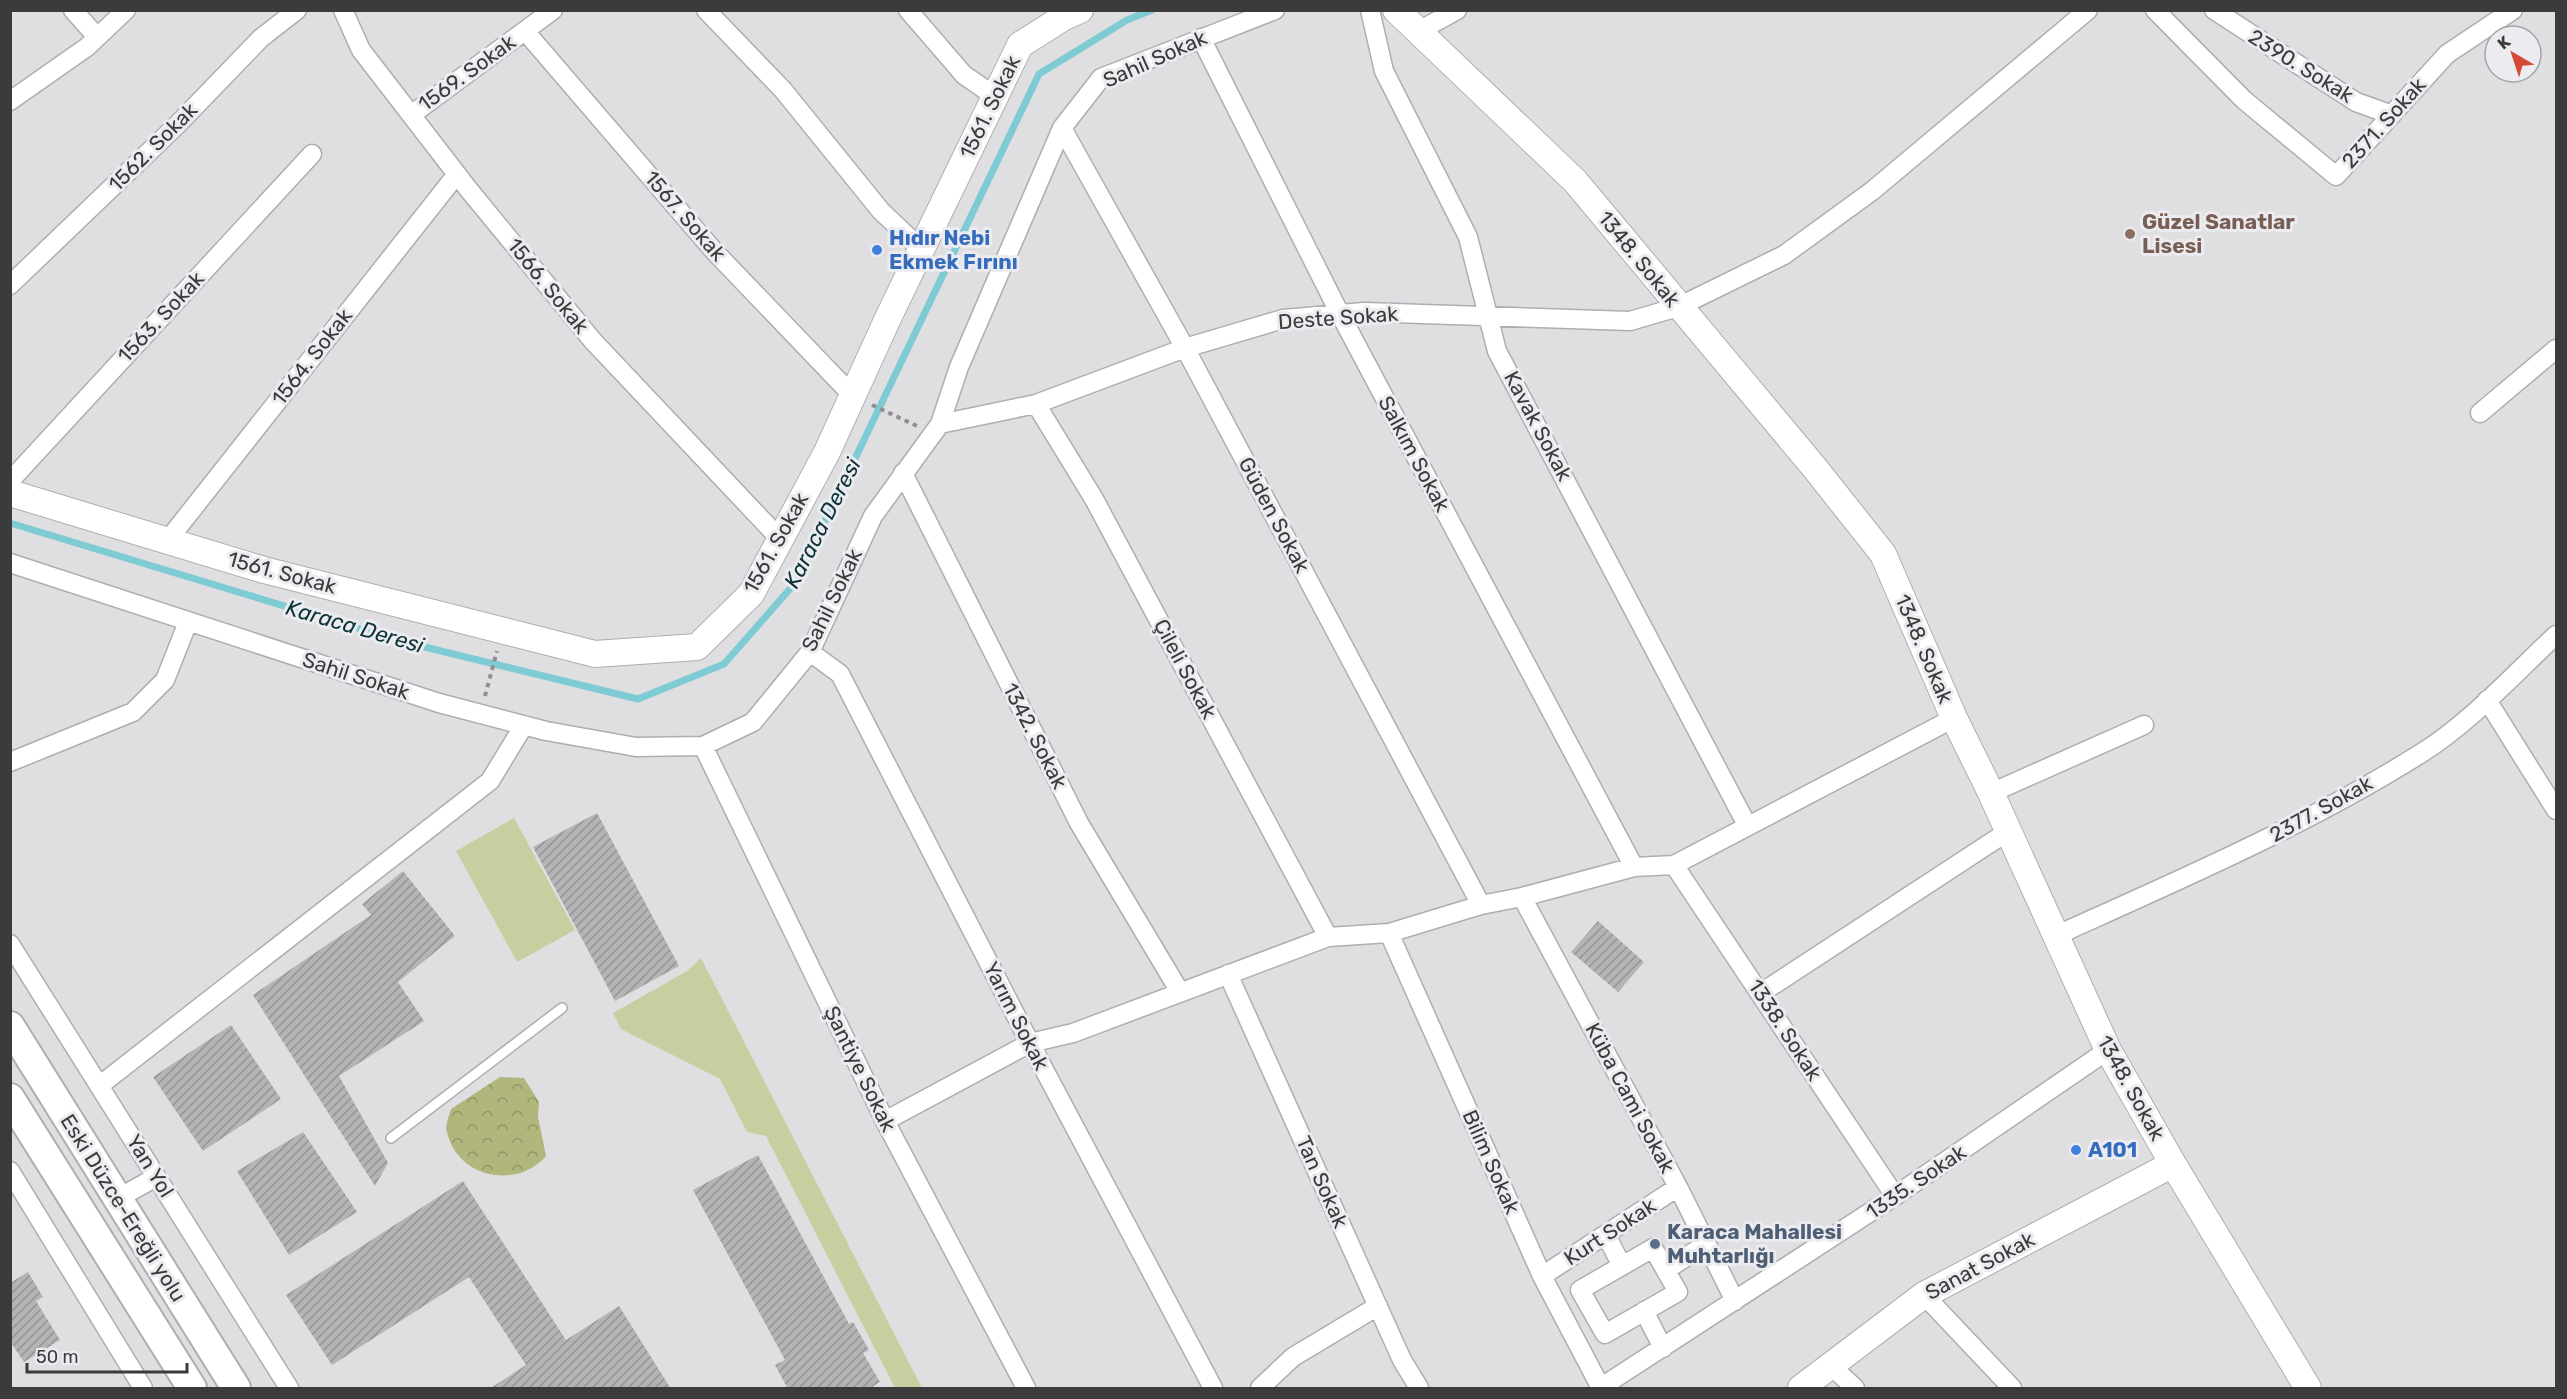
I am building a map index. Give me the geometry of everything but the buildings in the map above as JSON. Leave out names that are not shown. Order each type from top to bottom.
[{"type":"main road","name":"Eski Düzce-Ereğli yolu","points":[[10,1026],[236,1389]]},
{"type":"main road","name":"Eski Düzce-Ereğli yolu","points":[[10,1098],[192,1389]]},
{"type":"street","points":[[73,10],[97,37]]},
{"type":"street","points":[[10,100],[97,37],[126,10]]},
{"type":"street","name":"1562. Sokak","points":[[10,285],[177,125],[261,39],[297,10]]},
{"type":"street","name":"1566. Sokak","points":[[343,10],[361,50],[457,174],[593,341],[780,539]]},
{"type":"street","name":"1569. Sokak","points":[[411,115],[553,10]]},
{"type":"street","points":[[706,10],[783,90],[881,212],[921,249]]},
{"type":"street","points":[[908,10],[964,75],[996,97]]},
{"type":"street","name":"1561. Sokak","points":[[10,493],[264,570],[595,654],[697,647],[751,594],[827,452],[921,249],[1020,45],[1064,17],[1080,10]]},
{"type":"street","name":"Sahil Sokak","points":[[10,563],[439,703],[480,714],[636,747],[704,746],[753,722],[810,652],[873,516],[936,429],[959,367],[1062,128],[1101,78],[1275,10]]},
{"type":"street","name":"Kavak Sokak","points":[[1370,10],[1384,71],[1468,237],[1497,351],[1747,825]]},
{"type":"street","name":"1348. Sokak","points":[[1396,10],[1575,181],[1814,467],[1883,554],[1954,718],[1991,793],[2108,1050],[2173,1164],[2308,1389]]},
{"type":"street","points":[[1417,32],[1457,10]]},
{"type":"street","name":"Deste Sokak","points":[[936,429],[1036,404],[1185,348],[1283,319],[1364,312],[1630,321],[1678,307],[1784,255],[1872,191],[2088,10]]},
{"type":"street","name":"2371. Sokak","points":[[2155,10],[2244,100],[2336,176],[2447,54],[2513,10]]},
{"type":"street","name":"2390. Sokak","points":[[2214,10],[2356,102],[2392,115]]},
{"type":"street","name":"1567. Sokak","points":[[525,31],[714,251],[852,395]]},
{"type":"street","name":"Salkım Sokak","points":[[1201,38],[1340,314],[1634,867]]},
{"type":"street","name":"Güden Sokak","points":[[1062,128],[1185,348],[1481,905]]},
{"type":"street","name":"1563. Sokak","points":[[10,481],[312,154]]},
{"type":"street","name":"1564. Sokak","points":[[168,540],[457,174]]},
{"type":"street","points":[[2480,413],[2556,349]]},
{"type":"street","name":"Çileli Sokak","points":[[1036,404],[1094,499],[1328,937]]},
{"type":"street","name":"1342. Sokak","points":[[903,473],[1079,823],[1180,992]]},
{"type":"street","points":[[10,762],[133,712],[165,680],[188,622]]},
{"type":"street","name":"2377. Sokak","points":[[2055,936],[2262,842],[2421,753],[2487,700],[2556,635]]},
{"type":"street","name":"Yarım Sokak","points":[[810,652],[840,674],[1030,1043],[1214,1389]]},
{"type":"street","points":[[2487,700],[2556,810]]},
{"type":"street","points":[[885,1120],[1030,1043],[1073,1033],[1328,937],[1389,933],[1481,905],[1522,897],[1634,867],[1674,865],[1954,718]]},
{"type":"street","points":[[1991,793],[2144,724]]},
{"type":"street","points":[[99,1086],[490,781],[524,725]]},
{"type":"street","name":"Şantiye Sokak","points":[[704,746],[885,1120],[1026,1389]]},
{"type":"street","points":[[1761,993],[2007,832]]},
{"type":"street","name":"1338. Sokak","points":[[1674,865],[1895,1196]]},
{"type":"street","name":"Küba Cami Sokak","points":[[1522,897],[1678,1187],[1735,1301]]},
{"type":"street","name":"Bilim Sokak","points":[[1389,933],[1542,1276],[1600,1388]]},
{"type":"street","name":"Yan Yol","points":[[10,944],[289,1389]]},
{"type":"street","name":"Tan Sokak","points":[[1228,974],[1402,1360],[1419,1389]]},
{"type":"street","name":"1335. Sokak","points":[[1600,1388],[1895,1196],[2108,1050]]},
{"type":"street","name":"Sanat Sokak","points":[[1801,1389],[1924,1295],[2173,1164]]},
{"type":"street","points":[[10,1171],[143,1389]]},
{"type":"street","points":[[117,1199],[156,1177]]},
{"type":"street","name":"Kurt Sokak","points":[[1542,1276],[1678,1187]]},
{"type":"street","points":[[1606,1235],[1622,1266]]},
{"type":"street","points":[[1666,1270],[1706,1244]]},
{"type":"street","points":[[1653,1248],[1666,1270],[1678,1292],[1605,1334],[1580,1290],[1653,1248]]},
{"type":"street","points":[[1924,1295],[2012,1389]]},
{"type":"street","points":[[1260,1389],[1293,1357],[1378,1306]]},
{"type":"street","points":[[1567,1324],[1592,1310]]},
{"type":"street","points":[[1644,1311],[1663,1348]]},
{"type":"street","points":[[1830,1365],[1856,1389]]},
{"type":"lane","points":[[391,1138],[562,1008]]},
{"type":"path","points":[[852,395],[936,429]]},
{"type":"path","points":[[480,714],[503,631]]},
{"type":"green space","points":[[514,818],[575,930],[517,962],[456,851]]},
{"type":"green space","points":[[701,958],[922,1388],[895,1388],[766,1136],[747,1132],[720,1079],[621,1029],[613,1013],[687,971]]},
{"type":"green space","points":[[500,1077],[524,1078],[539,1102],[538,1117],[546,1156],[534,1167],[520,1173],[505,1175],[489,1174],[475,1169],[463,1160],[453,1148],[447,1129],[451,1109]]},
{"type":"waterway","name":"Karaca Deresi","points":[[10,523],[400,641],[638,699],[724,664],[796,582],[1039,74],[1127,20],[1152,10]]},
{"type":"place","name":"Güzel Sanatlar Lisesi","points":[[2130,234]]},
{"type":"place","name":"Hıdır Nebi Ekmek Fırını","points":[[877,250]]},
{"type":"place","name":"A101","points":[[2076,1150]]},
{"type":"place","name":"Karaca Mahallesi Muhtarlığı","points":[[1655,1244]]}]
